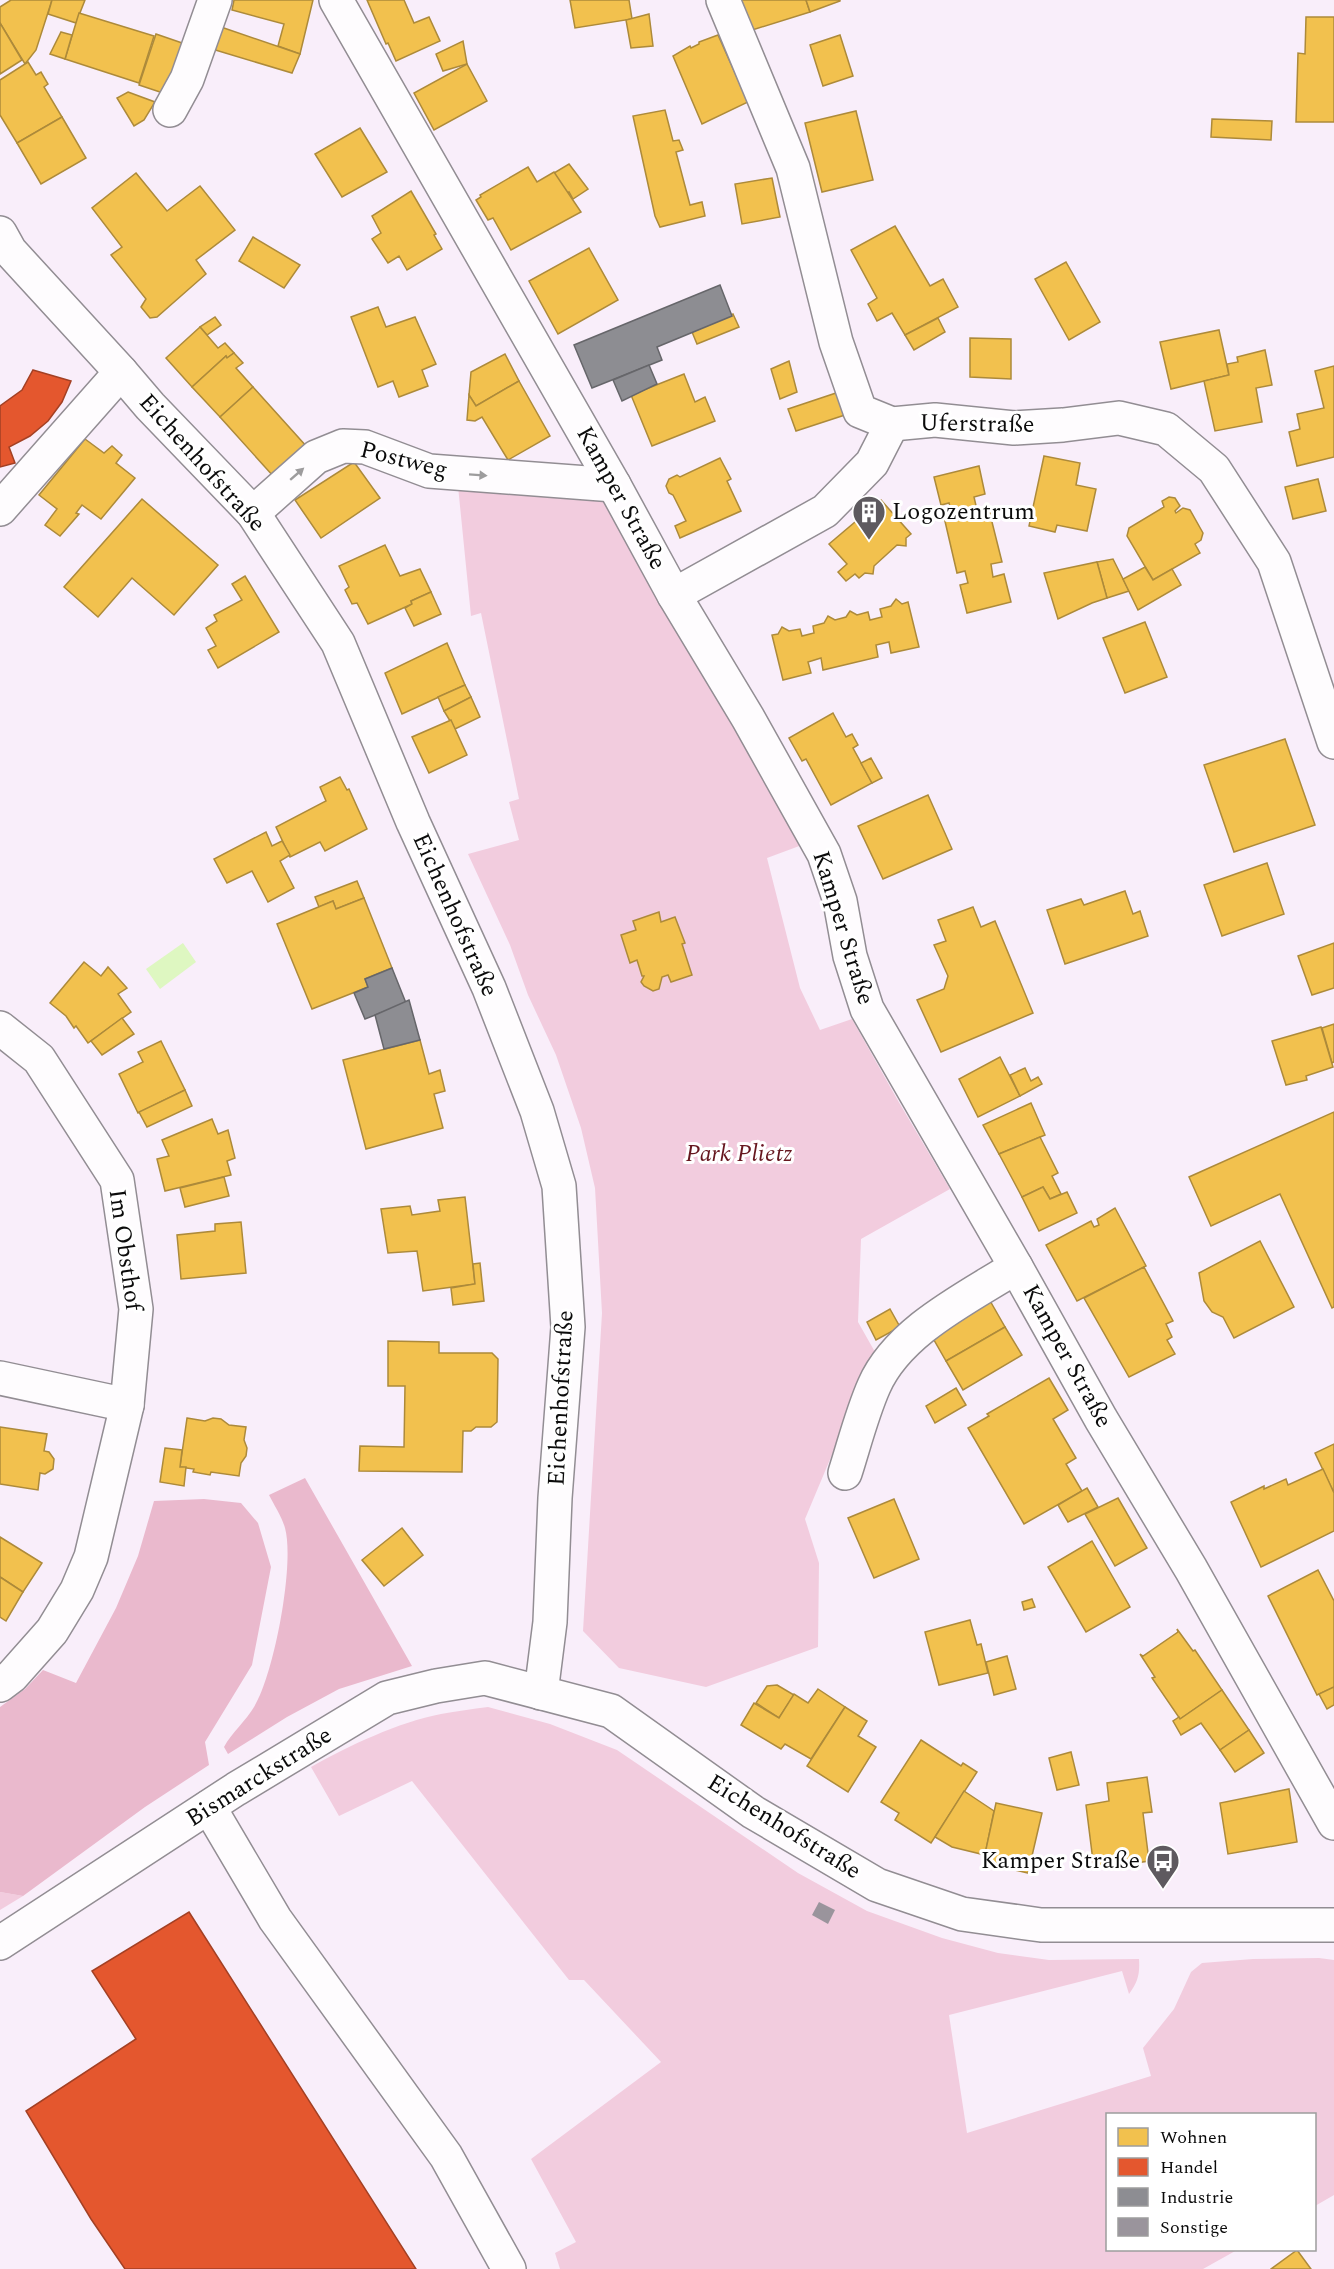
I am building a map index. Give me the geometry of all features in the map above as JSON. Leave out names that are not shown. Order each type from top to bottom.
[{"type":"street","points":[[170,110],[187,79],[215,0]]},
{"type":"street","name":"Kamper Straße","points":[[336,0],[824,854],[840,901],[850,956],[867,1009],[1101,1419],[1191,1569],[1334,1823]]},
{"type":"street","name":"Uferstraße","points":[[723,0],[793,168],[836,342],[861,411],[892,424],[934,420],[1014,428],[1119,418],[1166,429],[1214,469],[1274,562],[1334,742]]},
{"type":"street","name":"Eichenhofstraße","points":[[0,233],[10,251],[122,372],[150,406],[253,513],[338,643],[413,822],[489,988],[537,1111],[559,1185],[568,1327],[555,1498],[550,1622],[541,1693],[611,1712],[753,1812],[876,1886],[962,1914],[1041,1925],[1334,1925]]},
{"type":"street","name":"Eichenhofstraße","points":[[0,509],[122,372]]},
{"type":"street","points":[[674,595],[825,511],[872,463],[892,424]]},
{"type":"street","name":"Postweg","points":[[253,513],[316,458],[343,446],[365,447],[429,471],[615,485]]},
{"type":"street","name":"Im Obsthof","points":[[0,1028],[39,1059],[117,1180],[136,1309],[127,1405],[91,1557],[77,1590],[52,1631],[12,1676],[0,1685]]},
{"type":"street","points":[[845,1473],[874,1385],[903,1343],[933,1319],[1016,1267]]},
{"type":"street","points":[[0,1378],[127,1405]]},
{"type":"street","name":"Bismarckstraße","points":[[0,1943],[209,1807],[387,1698],[436,1686],[485,1678],[541,1693]]},
{"type":"street","points":[[209,1807],[275,1919],[446,2156],[509,2269]]},
{"type":"green space","name":"Park Plietz","points":[[458,486],[611,500],[664,608],[802,845],[767,858],[800,988],[820,1030],[852,1019],[950,1189],[861,1239],[858,1322],[875,1352],[805,1519],[819,1563],[818,1647],[706,1687],[619,1668],[583,1631],[602,1313],[595,1188],[581,1128],[556,1055],[528,995],[510,945],[468,854],[519,840],[509,802],[519,799],[481,613],[471,616]]},
{"type":"green space","points":[[488,1707],[550,1724],[617,1750],[798,1873],[867,1911],[942,1938],[998,1953],[1049,1960],[1139,1959],[1138,1978],[1129,1994],[1122,1971],[949,2015],[967,2133],[1151,2076],[1143,2048],[1174,2009],[1191,1972],[1202,1963],[1253,1959],[1319,1958],[1334,1960],[1334,2195],[1316,2205],[1316,2113],[1106,2113],[1106,2251],[1235,2251],[1203,2269],[560,2269],[555,2253],[576,2242],[531,2159],[661,2062],[584,1980],[569,1980],[412,1781],[339,1816],[311,1767],[357,1743],[391,1729],[441,1714]]},
{"type":"green space","points":[[0,1892],[23,1896],[0,1910]]},
{"type":"shaded area","points":[[183,943],[196,962],[160,989],[146,969]]},
{"type":"shaded area","points":[[305,1478],[412,1666],[339,1689],[287,1717],[228,1754],[224,1747],[251,1712],[261,1692],[269,1671],[281,1619],[285,1592],[287,1545],[284,1524],[269,1495]]},
{"type":"shaded area","points":[[204,1499],[241,1503],[258,1523],[271,1567],[252,1665],[205,1742],[209,1765],[145,1807],[23,1896],[0,1892],[0,1707],[25,1689],[43,1670],[76,1683],[116,1608],[138,1556],[154,1501]]},
{"type":"building: Wohnen","points":[[11,0],[52,0],[36,50],[25,64],[0,23],[0,7]]},
{"type":"building: Wohnen","points":[[52,0],[85,0],[76,23],[48,14]]},
{"type":"building: Wohnen","points":[[234,0],[313,0],[300,54],[278,46],[284,24],[232,10]]},
{"type":"building: Wohnen","points":[[367,0],[404,0],[414,23],[429,17],[440,41],[396,61]]},
{"type":"building: Wohnen","points":[[570,0],[629,0],[632,19],[575,28]]},
{"type":"building: Wohnen","points":[[740,0],[806,0],[810,12],[749,31]]},
{"type":"building: Wohnen","points":[[806,0],[840,0],[840,1],[810,12]]},
{"type":"building: Wohnen","points":[[79,13],[154,36],[139,83],[65,59]]},
{"type":"building: Wohnen","points":[[649,14],[653,46],[631,48],[626,20]]},
{"type":"building: Wohnen","points":[[1306,17],[1334,17],[1334,122],[1296,122],[1298,53],[1305,54]]},
{"type":"building: Wohnen","points":[[0,23],[22,60],[0,74]]},
{"type":"building: Wohnen","points":[[221,27],[300,54],[292,73],[212,49]]},
{"type":"building: Wohnen","points":[[61,32],[72,35],[65,59],[50,54]]},
{"type":"building: Wohnen","points":[[156,34],[188,45],[172,96],[139,85]]},
{"type":"building: Wohnen","points":[[718,35],[748,102],[702,124],[673,56],[690,46],[691,48],[699,42]]},
{"type":"building: Wohnen","points":[[840,35],[853,76],[823,86],[810,45]]},
{"type":"building: Wohnen","points":[[463,41],[467,64],[443,71],[436,54]]},
{"type":"building: Wohnen","points":[[28,62],[36,75],[41,72],[48,84],[44,87],[62,117],[17,143],[0,115],[0,80]]},
{"type":"building: Wohnen","points":[[467,64],[487,101],[434,130],[414,93]]},
{"type":"building: Wohnen","points":[[128,92],[155,102],[144,120],[134,126],[117,98]]},
{"type":"building: Wohnen","points":[[665,110],[673,141],[679,140],[683,150],[676,152],[690,205],[702,202],[705,216],[660,227],[655,216],[633,116]]},
{"type":"building: Wohnen","points":[[856,111],[873,180],[822,192],[805,123]]},
{"type":"building: Wohnen","points":[[62,117],[86,158],[41,184],[17,143]]},
{"type":"building: Wohnen","points":[[1212,119],[1272,121],[1271,140],[1211,137]]},
{"type":"building: Wohnen","points":[[360,128],[387,172],[342,197],[315,154]]},
{"type":"building: Wohnen","points":[[569,164],[588,189],[573,199],[569,192],[566,193],[554,173]]},
{"type":"building: Wohnen","points":[[528,167],[537,182],[554,172],[581,212],[511,250],[493,218],[488,220],[476,200],[481,197],[480,195]]},
{"type":"building: Wohnen","points":[[136,173],[167,211],[200,186],[235,230],[196,260],[206,274],[157,317],[150,318],[141,307],[146,299],[111,255],[122,247],[92,208]]},
{"type":"building: Wohnen","points":[[772,178],[780,217],[742,224],[735,184]]},
{"type":"building: Wohnen","points":[[411,191],[442,249],[407,270],[399,256],[388,263],[372,239],[381,233],[372,216]]},
{"type":"building: Wohnen","points":[[895,226],[930,286],[943,279],[958,307],[905,335],[892,313],[877,321],[868,304],[877,298],[851,250]]},
{"type":"building: Wohnen","points":[[253,237],[300,265],[284,288],[239,261]]},
{"type":"building: Wohnen","points":[[589,248],[618,300],[558,334],[529,281]]},
{"type":"building: Wohnen","points":[[1066,262],[1100,322],[1069,340],[1035,279]]},
{"type":"building: Wohnen","points":[[378,307],[386,327],[415,317],[436,364],[422,370],[428,386],[399,397],[393,381],[378,387],[351,317]]},
{"type":"building: Wohnen","points":[[733,314],[739,327],[697,344],[692,332]]},
{"type":"building: Wohnen","points":[[215,317],[221,325],[207,335],[200,327]]},
{"type":"building: Wohnen","points":[[938,318],[945,332],[914,350],[905,335]]},
{"type":"building: Wohnen","points":[[200,327],[218,348],[225,343],[234,353],[227,358],[226,356],[192,387],[166,358]]},
{"type":"building: Wohnen","points":[[1219,330],[1229,375],[1171,389],[1160,342]]},
{"type":"building: Wohnen","points":[[970,338],[1011,339],[1011,379],[970,377]]},
{"type":"building: Wohnen","points":[[1265,350],[1272,385],[1256,388],[1262,422],[1215,431],[1204,381],[1229,375],[1227,364],[1238,362],[1237,357]]},
{"type":"building: Wohnen","points":[[234,353],[243,363],[236,368],[253,387],[220,417],[192,387],[226,356],[227,358]]},
{"type":"building: Wohnen","points":[[505,354],[519,381],[476,406],[469,395],[471,372]]},
{"type":"building: Wohnen","points":[[789,361],[797,392],[780,399],[771,369]]},
{"type":"building: Wohnen","points":[[1334,366],[1334,457],[1297,466],[1289,432],[1300,429],[1297,414],[1324,408],[1315,371]]},
{"type":"building: Wohnen","points":[[684,374],[695,402],[705,397],[715,421],[652,446],[631,395]]},
{"type":"building: Wohnen","points":[[519,381],[550,436],[508,460],[482,417],[475,421],[467,420],[469,395],[476,406]]},
{"type":"building: Wohnen","points":[[253,387],[307,447],[274,477],[220,417]]},
{"type":"building: Wohnen","points":[[839,392],[848,414],[796,431],[788,409]]},
{"type":"building: Wohnen","points":[[85,439],[104,453],[112,446],[122,455],[116,463],[135,478],[101,519],[82,505],[76,513],[79,514],[60,536],[45,525],[57,509],[39,495]]},
{"type":"building: Wohnen","points":[[1044,456],[1080,463],[1076,485],[1096,489],[1087,531],[1057,525],[1055,532],[1029,526]]},
{"type":"building: Wohnen","points":[[720,458],[731,479],[727,481],[741,511],[680,538],[675,526],[686,521],[666,486],[669,479],[677,475],[680,477]]},
{"type":"building: Wohnen","points":[[354,462],[380,498],[321,538],[295,500]]},
{"type":"building: Wohnen","points":[[979,466],[985,494],[974,497],[977,510],[988,506],[1002,562],[991,564],[993,577],[1004,574],[1011,602],[967,613],[960,585],[968,583],[965,571],[957,573],[944,517],[952,515],[949,503],[941,505],[934,477]]},
{"type":"building: Wohnen","points":[[1318,479],[1326,511],[1293,519],[1285,487]]},
{"type":"building: Wohnen","points":[[1169,497],[1175,498],[1180,506],[1175,511],[1176,513],[1183,508],[1190,510],[1203,533],[1201,540],[1195,544],[1200,553],[1153,580],[1127,536],[1129,528],[1164,507],[1162,501]]},
{"type":"building: Wohnen","points":[[142,499],[218,565],[174,615],[132,578],[98,617],[64,587]]},
{"type":"building: Wohnen","name":"Logozentrum","points":[[881,500],[911,534],[906,538],[906,546],[897,545],[874,566],[873,574],[865,573],[859,578],[855,574],[846,581],[838,572],[847,564],[829,544]]},
{"type":"building: Wohnen","points":[[385,545],[400,576],[420,569],[431,592],[411,601],[412,604],[368,624],[357,603],[352,604],[345,590],[349,587],[339,566]]},
{"type":"building: Wohnen","points":[[1113,559],[1129,591],[1107,598],[1097,562]]},
{"type":"building: Wohnen","points":[[1097,562],[1107,598],[1058,619],[1044,573]]},
{"type":"building: Wohnen","points":[[1145,567],[1153,580],[1172,569],[1181,585],[1138,610],[1123,579]]},
{"type":"building: Wohnen","points":[[245,576],[279,632],[218,668],[208,650],[216,646],[206,628],[217,621],[214,615],[242,600],[232,584]]},
{"type":"building: Wohnen","points":[[431,592],[441,614],[414,626],[405,608],[412,604],[411,601]]},
{"type":"building: Wohnen","points":[[896,599],[902,604],[908,602],[919,647],[891,653],[889,642],[876,645],[878,657],[823,670],[821,658],[808,662],[811,673],[783,680],[772,635],[778,634],[782,627],[789,631],[800,629],[802,636],[814,633],[813,626],[824,623],[828,616],[835,620],[846,617],[850,611],[857,615],[868,612],[870,620],[882,617],[880,609],[891,606]]},
{"type":"building: Wohnen","points":[[1145,622],[1167,677],[1125,693],[1103,638]]},
{"type":"building: Wohnen","points":[[447,643],[465,685],[402,714],[385,673]]},
{"type":"building: Wohnen","points":[[465,685],[471,697],[444,711],[438,697]]},
{"type":"building: Wohnen","points":[[471,697],[480,717],[455,729],[444,711]]},
{"type":"building: Wohnen","points":[[833,713],[846,737],[852,734],[858,745],[853,748],[872,783],[831,805],[806,759],[802,761],[789,738]]},
{"type":"building: Wohnen","points":[[451,720],[467,755],[429,773],[412,737]]},
{"type":"building: Wohnen","points":[[1285,739],[1315,825],[1234,852],[1204,765]]},
{"type":"building: Wohnen","points":[[871,758],[882,778],[872,783],[861,763]]},
{"type":"building: Wohnen","points":[[340,777],[347,790],[349,789],[367,829],[325,851],[320,842],[290,857],[276,827],[326,801],[320,787]]},
{"type":"building: Wohnen","points":[[928,795],[952,849],[883,879],[858,826]]},
{"type":"building: Wohnen","points":[[266,832],[272,846],[282,841],[290,855],[280,861],[294,888],[268,902],[252,871],[227,883],[214,859]]},
{"type":"building: Wohnen","points":[[1267,863],[1284,914],[1222,936],[1204,885]]},
{"type":"building: Wohnen","points":[[357,881],[364,898],[336,909],[333,901],[319,907],[315,897]]},
{"type":"building: Wohnen","points":[[1125,891],[1133,914],[1140,911],[1148,936],[1065,964],[1047,910],[1081,899],[1084,905]]},
{"type":"building: Wohnen","points":[[364,898],[392,968],[365,979],[368,987],[312,1009],[277,924],[333,901],[336,909]]},
{"type":"building: Wohnen","points":[[973,907],[981,927],[995,921],[1033,1013],[941,1052],[917,1000],[944,989],[948,976],[934,945],[946,941],[938,920]]},
{"type":"building: Wohnen","points":[[659,912],[661,922],[675,917],[685,943],[682,944],[692,975],[671,982],[668,975],[662,977],[659,989],[653,991],[641,982],[644,976],[642,976],[637,960],[630,963],[621,935],[636,930],[633,921]]},
{"type":"building: Wohnen","points":[[1334,943],[1334,988],[1312,995],[1298,956]]},
{"type":"building: Wohnen","points":[[84,962],[101,976],[108,967],[127,988],[118,994],[131,1012],[88,1043],[76,1026],[74,1028],[66,1016],[50,1003]]},
{"type":"building: Wohnen","points":[[122,1018],[134,1034],[102,1055],[91,1041]]},
{"type":"building: Wohnen","points":[[1334,1024],[1334,1062],[1332,1063],[1322,1028]]},
{"type":"building: Wohnen","points":[[1321,1027],[1333,1067],[1306,1076],[1307,1080],[1286,1085],[1272,1041]]},
{"type":"building: Wohnen","points":[[420,1040],[429,1074],[440,1070],[445,1091],[434,1094],[443,1128],[366,1149],[343,1060]]},
{"type":"building: Wohnen","points":[[161,1041],[185,1090],[138,1113],[119,1074],[143,1062],[138,1052]]},
{"type":"building: Wohnen","points":[[1000,1057],[1020,1096],[978,1117],[959,1079]]},
{"type":"building: Wohnen","points":[[1025,1068],[1031,1081],[1038,1077],[1042,1084],[1020,1096],[1010,1075]]},
{"type":"building: Wohnen","points":[[185,1090],[192,1106],[147,1127],[139,1112]]},
{"type":"building: Wohnen","points":[[1031,1103],[1045,1135],[999,1154],[983,1125]]},
{"type":"building: Wohnen","points":[[1334,1112],[1334,1307],[1332,1308],[1280,1194],[1211,1226],[1189,1177]]},
{"type":"building: Wohnen","points":[[212,1119],[218,1134],[228,1130],[235,1158],[227,1161],[231,1175],[165,1191],[157,1159],[169,1156],[162,1140]]},
{"type":"building: Wohnen","points":[[1040,1137],[1058,1173],[1052,1176],[1061,1194],[1050,1199],[1043,1187],[1022,1197],[999,1154]]},
{"type":"building: Wohnen","points":[[224,1177],[229,1196],[185,1207],[180,1188]]},
{"type":"building: Wohnen","points":[[1043,1187],[1050,1199],[1067,1192],[1077,1213],[1039,1231],[1022,1197]]},
{"type":"building: Wohnen","points":[[465,1197],[475,1284],[423,1291],[417,1251],[388,1253],[381,1209],[410,1206],[412,1215],[440,1211],[438,1200]]},
{"type":"building: Wohnen","points":[[1115,1208],[1146,1266],[1077,1301],[1046,1245],[1091,1221],[1094,1227],[1099,1225],[1097,1219]]},
{"type":"building: Wohnen","points":[[241,1222],[246,1273],[181,1279],[177,1235],[215,1231],[215,1224]]},
{"type":"building: Wohnen","points":[[1260,1241],[1294,1307],[1234,1338],[1223,1317],[1212,1312],[1204,1301],[1199,1273]]},
{"type":"building: Wohnen","points":[[480,1263],[484,1301],[453,1305],[451,1288],[475,1284],[473,1264]]},
{"type":"building: Wohnen","points":[[1144,1267],[1173,1321],[1166,1324],[1172,1337],[1167,1340],[1175,1354],[1129,1377],[1084,1298]]},
{"type":"building: Wohnen","points":[[989,1299],[1005,1327],[946,1361],[930,1333]]},
{"type":"building: Wohnen","points":[[890,1309],[900,1327],[876,1340],[867,1322]]},
{"type":"building: Wohnen","points":[[1005,1327],[1022,1355],[963,1390],[946,1361]]},
{"type":"building: Wohnen","points":[[388,1341],[439,1342],[439,1353],[492,1353],[498,1359],[497,1422],[491,1427],[476,1427],[471,1431],[463,1431],[462,1472],[359,1471],[360,1446],[404,1447],[405,1386],[388,1386]]},
{"type":"building: Wohnen","points":[[1049,1378],[1068,1410],[1053,1419],[1076,1458],[1066,1464],[1082,1491],[1024,1524],[968,1428],[989,1416],[987,1414]]},
{"type":"building: Wohnen","points":[[956,1388],[966,1405],[935,1423],[926,1406]]},
{"type":"building: Wohnen","points":[[187,1418],[205,1421],[213,1418],[221,1419],[229,1425],[246,1427],[244,1440],[247,1448],[246,1456],[241,1463],[239,1476],[211,1472],[210,1475],[180,1467]]},
{"type":"building: Wohnen","points":[[0,1427],[47,1434],[44,1451],[49,1452],[54,1459],[53,1469],[45,1474],[40,1473],[38,1490],[0,1484]]},
{"type":"building: Wohnen","points":[[1334,1444],[1334,1493],[1315,1453]]},
{"type":"building: Wohnen","points":[[165,1448],[182,1450],[180,1467],[186,1467],[184,1486],[160,1482]]},
{"type":"building: Wohnen","points":[[1323,1469],[1334,1493],[1334,1531],[1261,1567],[1231,1502],[1264,1486],[1264,1489],[1286,1479],[1288,1485]]},
{"type":"building: Wohnen","points":[[1087,1488],[1098,1507],[1068,1522],[1058,1505]]},
{"type":"building: Wohnen","points":[[1118,1498],[1147,1548],[1115,1566],[1085,1514]]},
{"type":"building: Wohnen","points":[[894,1499],[919,1559],[874,1578],[848,1518]]},
{"type":"building: Wohnen","points":[[402,1528],[423,1555],[384,1586],[362,1560]]},
{"type":"building: Wohnen","points":[[0,1537],[42,1563],[23,1592],[0,1577]]},
{"type":"building: Wohnen","points":[[1092,1541],[1130,1607],[1086,1632],[1048,1567]]},
{"type":"building: Wohnen","points":[[1318,1570],[1334,1601],[1334,1687],[1317,1695],[1268,1596]]},
{"type":"building: Wohnen","points":[[0,1577],[23,1592],[6,1621],[0,1617]]},
{"type":"building: Wohnen","points":[[1032,1599],[1035,1607],[1024,1610],[1022,1602]]},
{"type":"building: Wohnen","points":[[970,1620],[977,1645],[981,1644],[988,1673],[939,1685],[925,1632]]},
{"type":"building: Wohnen","points":[[1177,1629],[1193,1651],[1195,1650],[1222,1690],[1180,1719],[1152,1678],[1155,1677],[1140,1654],[1143,1656],[1178,1632]]},
{"type":"building: Wohnen","points":[[1007,1656],[1016,1689],[994,1695],[986,1662]]},
{"type":"building: Wohnen","points":[[777,1685],[794,1695],[779,1718],[756,1703],[767,1686]]},
{"type":"building: Wohnen","points":[[1334,1687],[1334,1705],[1327,1709],[1319,1694]]},
{"type":"building: Wohnen","points":[[818,1689],[845,1707],[811,1759],[785,1744],[781,1749],[741,1725],[754,1703],[779,1718],[794,1694],[808,1703]]},
{"type":"building: Wohnen","points":[[1222,1690],[1249,1730],[1220,1750],[1201,1723],[1181,1735],[1173,1721],[1179,1717],[1180,1719]]},
{"type":"building: Wohnen","points":[[845,1707],[867,1721],[858,1736],[876,1747],[848,1792],[807,1766]]},
{"type":"building: Wohnen","points":[[1249,1730],[1264,1753],[1235,1772],[1220,1750]]},
{"type":"building: Wohnen","points":[[921,1740],[961,1766],[963,1763],[977,1772],[931,1843],[895,1820],[899,1813],[881,1802]]},
{"type":"building: Wohnen","points":[[1071,1752],[1079,1785],[1057,1790],[1049,1758]]},
{"type":"building: Wohnen","points":[[1147,1777],[1152,1812],[1143,1813],[1149,1861],[1094,1869],[1086,1805],[1109,1801],[1107,1783]]},
{"type":"building: Wohnen","points":[[1289,1789],[1297,1842],[1228,1854],[1220,1803]]},
{"type":"building: Wohnen","points":[[964,1791],[994,1811],[985,1855],[952,1847],[935,1837]]},
{"type":"building: Wohnen","points":[[996,1803],[1042,1813],[1028,1873],[983,1863]]},
{"type":"building: Wohnen","points":[[1298,2251],[1311,2269],[1271,2269]]},
{"type":"building: Handel","points":[[33,370],[71,381],[62,402],[48,421],[30,436],[9,447],[15,463],[0,467],[0,406],[22,390]]},
{"type":"building: Handel","points":[[189,1912],[416,2269],[125,2269],[91,2219],[26,2111],[136,2039],[92,1971]]},
{"type":"building: Industrie","points":[[720,285],[732,316],[657,347],[662,360],[592,388],[574,345]]},
{"type":"building: Industrie","points":[[649,365],[657,384],[622,401],[613,380]]},
{"type":"building: Industrie","points":[[392,968],[406,1003],[365,1019],[354,993],[368,987],[365,979]]},
{"type":"building: Industrie","points":[[409,1000],[420,1040],[384,1049],[375,1015]]},
{"type":"building: Sonstige","points":[[819,1902],[835,1910],[828,1924],[812,1915]]},
{"type":"place","name":"Logozentrum","points":[[869,541]]},
{"type":"place","name":"Kamper Straße","points":[[1163,1890]]}]
